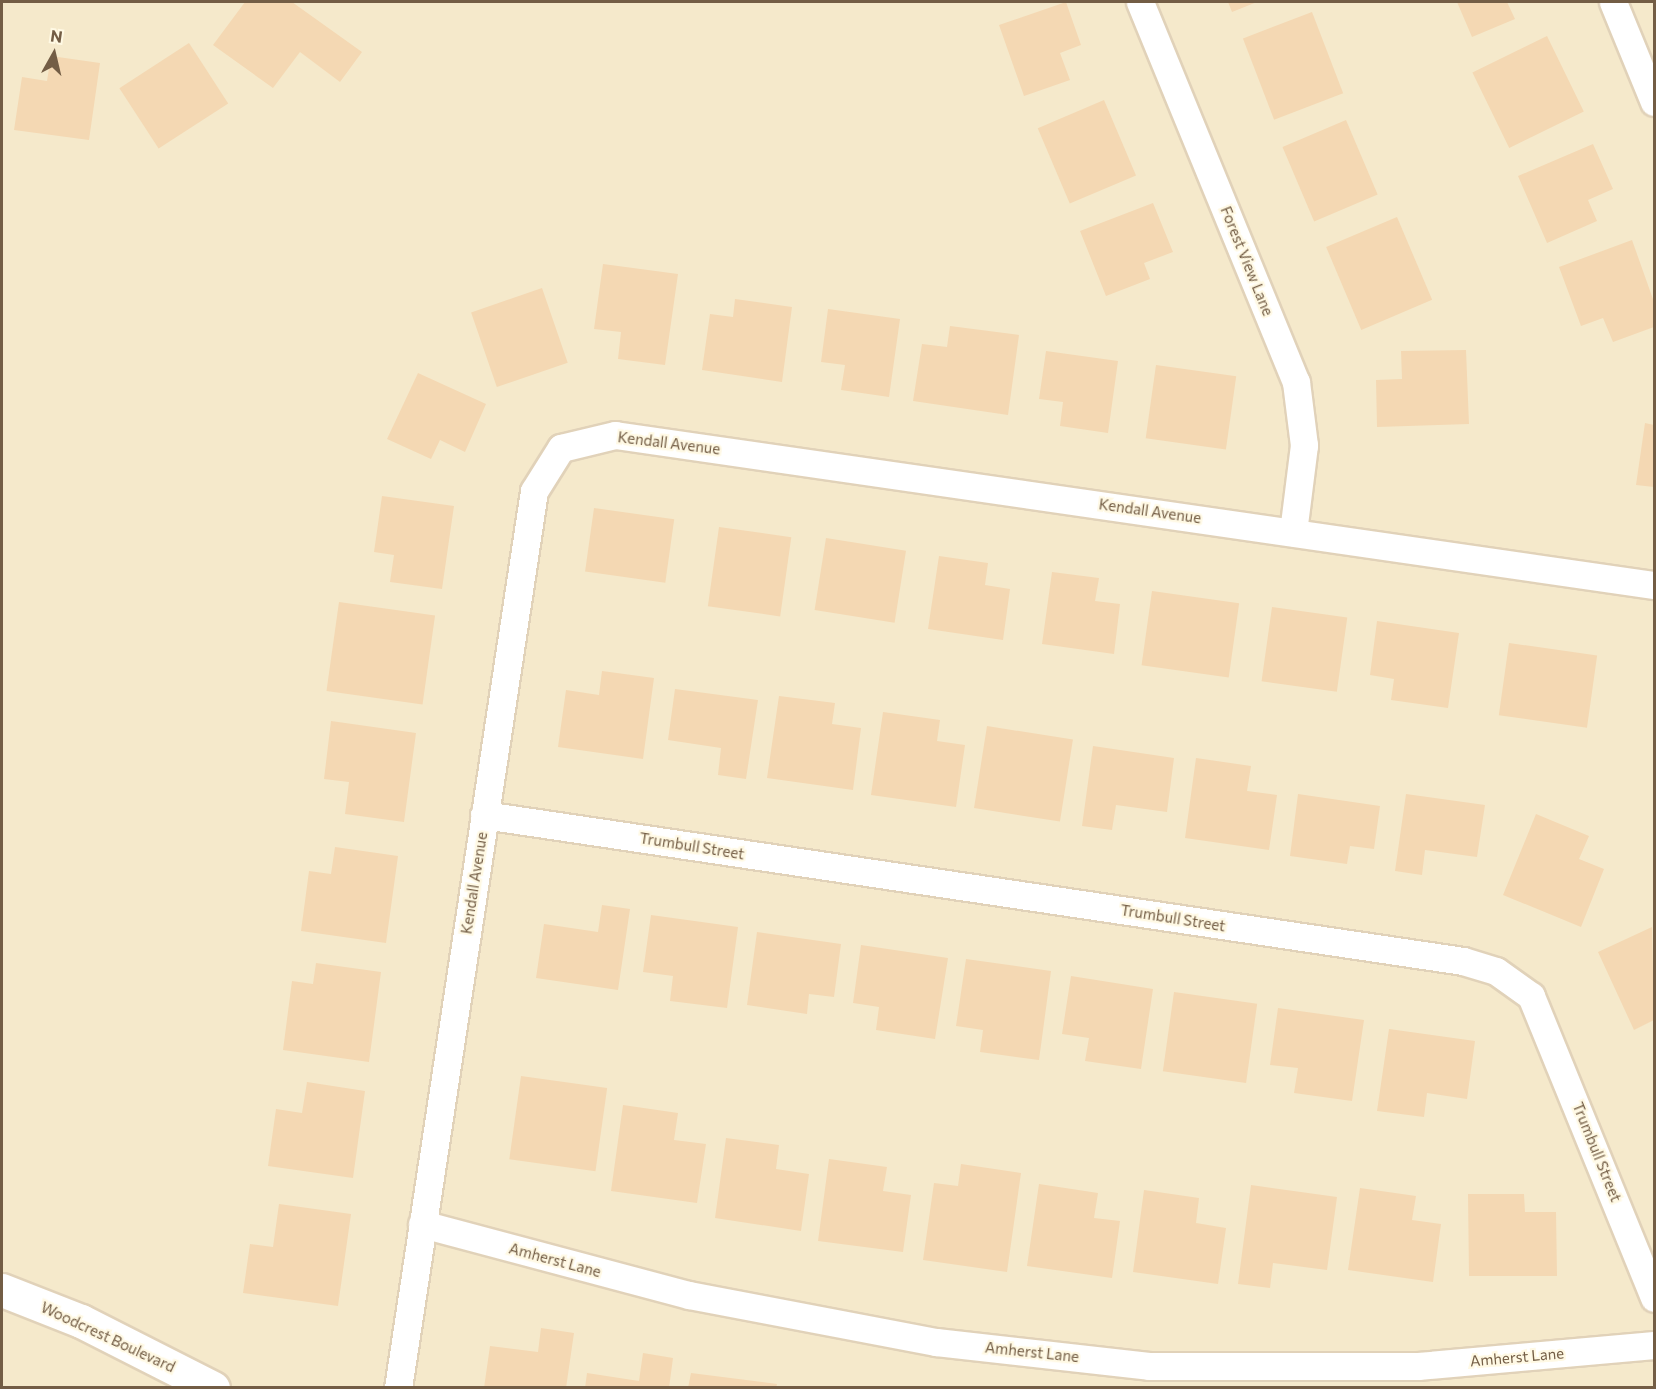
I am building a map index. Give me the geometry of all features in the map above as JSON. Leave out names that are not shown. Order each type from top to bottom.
[{"type":"street","name":"Forest View Lane","points":[[1140,2],[1296,382],[1304,445],[1293,532]]},
{"type":"street","points":[[1613,2],[1654,102]]},
{"type":"street","name":"Kendall Avenue","points":[[398,1388],[534,491],[561,448],[615,435],[1654,585]]},
{"type":"street","name":"Trumbull Street","points":[[484,815],[1463,961],[1496,971],[1531,996],[1654,1298]]},
{"type":"street","name":"Amherst Lane","points":[[422,1224],[689,1295],[936,1342],[1149,1366],[1418,1366],[1654,1345]]},
{"type":"street","name":"Woodcrest Boulevard","points":[[2,1290],[81,1321],[213,1388]]},
{"type":"shaded area","points":[[2,2],[1654,2],[1654,1388],[2,1388]]},
{"type":"building","points":[[245,2],[292,2],[362,52],[340,82],[300,52],[273,88],[213,45]]},
{"type":"building","points":[[1066,2],[1081,45],[1060,53],[1070,80],[1024,96],[999,25]]},
{"type":"building","points":[[1228,2],[1257,2],[1232,12]]},
{"type":"building","points":[[1457,2],[1507,2],[1515,19],[1472,37]]},
{"type":"building","points":[[1312,12],[1343,93],[1274,120],[1243,39]]},
{"type":"building","points":[[1547,36],[1584,111],[1509,148],[1472,72]]},
{"type":"building","points":[[189,43],[228,103],[159,149],[119,88]]},
{"type":"building","points":[[51,56],[100,63],[89,140],[14,130],[22,77],[47,81]]},
{"type":"building","points":[[1104,100],[1136,175],[1070,204],[1038,128]]},
{"type":"building","points":[[1346,120],[1378,195],[1314,222],[1282,147]]},
{"type":"building","points":[[1593,144],[1613,189],[1588,200],[1597,221],[1547,243],[1518,176]]},
{"type":"building","points":[[1153,203],[1173,252],[1144,263],[1150,279],[1106,296],[1080,231]]},
{"type":"building","points":[[1397,217],[1432,300],[1361,330],[1326,247]]},
{"type":"building","points":[[1632,240],[1654,302],[1654,327],[1613,342],[1603,318],[1581,326],[1559,267]]},
{"type":"building","points":[[603,264],[678,274],[665,365],[618,359],[621,332],[594,329]]},
{"type":"building","points":[[542,288],[568,363],[497,387],[471,312]]},
{"type":"building","points":[[735,299],[792,307],[782,382],[702,370],[710,314],[733,317]]},
{"type":"building","points":[[828,309],[900,319],[889,397],[841,390],[845,365],[821,362]]},
{"type":"building","points":[[950,326],[1019,335],[1008,415],[913,401],[922,344],[947,347]]},
{"type":"building","points":[[1466,350],[1469,424],[1377,427],[1376,380],[1402,379],[1401,351]]},
{"type":"building","points":[[1046,351],[1118,361],[1108,433],[1060,426],[1063,402],[1039,399]]},
{"type":"building","points":[[1156,365],[1236,376],[1226,450],[1146,438]]},
{"type":"building","points":[[418,373],[486,404],[465,452],[440,440],[431,459],[387,439]]},
{"type":"building","points":[[1645,423],[1654,425],[1654,487],[1636,485]]},
{"type":"building","points":[[382,496],[454,506],[442,589],[390,582],[394,555],[374,552]]},
{"type":"building","points":[[594,508],[674,519],[665,583],[585,571]]},
{"type":"building","points":[[719,527],[791,537],[780,616],[708,606]]},
{"type":"building","points":[[826,538],[906,551],[895,623],[815,610]]},
{"type":"building","points":[[939,556],[988,563],[985,585],[1010,589],[1003,640],[928,629]]},
{"type":"building","points":[[1052,572],[1099,578],[1095,601],[1120,604],[1114,654],[1042,644]]},
{"type":"building","points":[[1152,591],[1239,603],[1229,678],[1142,665]]},
{"type":"building","points":[[339,602],[435,615],[423,705],[326,691]]},
{"type":"building","points":[[1272,607],[1347,618],[1337,692],[1262,681]]},
{"type":"building","points":[[1377,621],[1459,633],[1448,708],[1391,700],[1394,679],[1370,675]]},
{"type":"building","points":[[1509,643],[1597,655],[1587,728],[1499,715]]},
{"type":"building","points":[[602,671],[654,678],[643,759],[558,747],[566,690],[599,695]]},
{"type":"building","points":[[675,689],[758,700],[746,779],[718,775],[721,748],[668,740]]},
{"type":"building","points":[[779,696],[835,703],[832,724],[861,728],[853,790],[767,778]]},
{"type":"building","points":[[883,712],[940,720],[937,741],[965,745],[956,807],[871,795]]},
{"type":"building","points":[[331,721],[416,733],[404,822],[345,814],[349,782],[324,779]]},
{"type":"building","points":[[987,726],[1073,740],[1060,822],[974,808]]},
{"type":"building","points":[[1093,746],[1174,758],[1167,812],[1116,805],[1112,830],[1082,826]]},
{"type":"building","points":[[1196,758],[1251,766],[1247,791],[1277,795],[1269,850],[1185,838]]},
{"type":"building","points":[[1298,794],[1380,806],[1374,849],[1350,846],[1347,864],[1290,856]]},
{"type":"building","points":[[1406,794],[1485,805],[1477,857],[1425,850],[1422,875],[1395,871]]},
{"type":"building","points":[[1536,814],[1589,836],[1579,859],[1604,869],[1581,927],[1503,895]]},
{"type":"building","points":[[335,847],[398,856],[386,943],[301,931],[309,871],[331,874]]},
{"type":"building","points":[[602,905],[630,909],[618,990],[536,978],[544,924],[598,932]]},
{"type":"building","points":[[651,915],[738,927],[727,1008],[670,1001],[673,976],[643,972]]},
{"type":"building","points":[[1652,927],[1654,1020],[1634,1030],[1598,952]]},
{"type":"building","points":[[757,932],[841,944],[834,997],[809,994],[807,1014],[747,1005]]},
{"type":"building","points":[[861,945],[948,958],[935,1039],[876,1030],[879,1007],[853,1003]]},
{"type":"building","points":[[966,959],[1051,971],[1039,1060],[980,1052],[983,1030],[956,1026]]},
{"type":"building","points":[[316,963],[381,972],[369,1062],[283,1050],[292,981],[313,984]]},
{"type":"building","points":[[1071,976],[1153,989],[1141,1069],[1085,1061],[1089,1038],[1062,1034]]},
{"type":"building","points":[[1174,992],[1257,1004],[1246,1083],[1163,1071]]},
{"type":"building","points":[[1278,1008],[1364,1020],[1352,1101],[1294,1093],[1298,1068],[1270,1065]]},
{"type":"building","points":[[1389,1029],[1475,1041],[1467,1099],[1427,1093],[1424,1117],[1377,1111]]},
{"type":"building","points":[[521,1076],[607,1088],[595,1171],[509,1159]]},
{"type":"building","points":[[307,1082],[365,1091],[353,1178],[268,1166],[276,1109],[302,1113]]},
{"type":"building","points":[[623,1105],[678,1113],[674,1140],[706,1144],[697,1203],[611,1191]]},
{"type":"building","points":[[726,1138],[779,1145],[776,1169],[809,1174],[801,1231],[715,1218]]},
{"type":"building","points":[[829,1159],[887,1167],[883,1191],[911,1195],[903,1252],[818,1241]]},
{"type":"building","points":[[961,1164],[1021,1173],[1007,1272],[923,1260],[934,1183],[958,1186]]},
{"type":"building","points":[[1039,1184],[1098,1193],[1094,1218],[1120,1221],[1112,1278],[1027,1266]]},
{"type":"building","points":[[1251,1185],[1337,1197],[1327,1270],[1273,1263],[1270,1288],[1238,1284]]},
{"type":"building","points":[[1360,1188],[1416,1196],[1412,1220],[1441,1224],[1433,1282],[1348,1270]]},
{"type":"building","points":[[1144,1190],[1199,1198],[1196,1223],[1226,1228],[1218,1284],[1133,1272]]},
{"type":"building","points":[[1468,1194],[1524,1194],[1525,1212],[1556,1212],[1557,1276],[1469,1276]]},
{"type":"building","points":[[279,1204],[351,1214],[338,1306],[243,1293],[250,1244],[273,1247]]},
{"type":"building","points":[[541,1328],[574,1333],[566,1388],[484,1388],[490,1346],[538,1352]]},
{"type":"building","points":[[643,1353],[673,1358],[669,1388],[585,1388],[587,1373],[639,1381]]},
{"type":"building","points":[[691,1373],[777,1384],[776,1388],[688,1388]]}]
